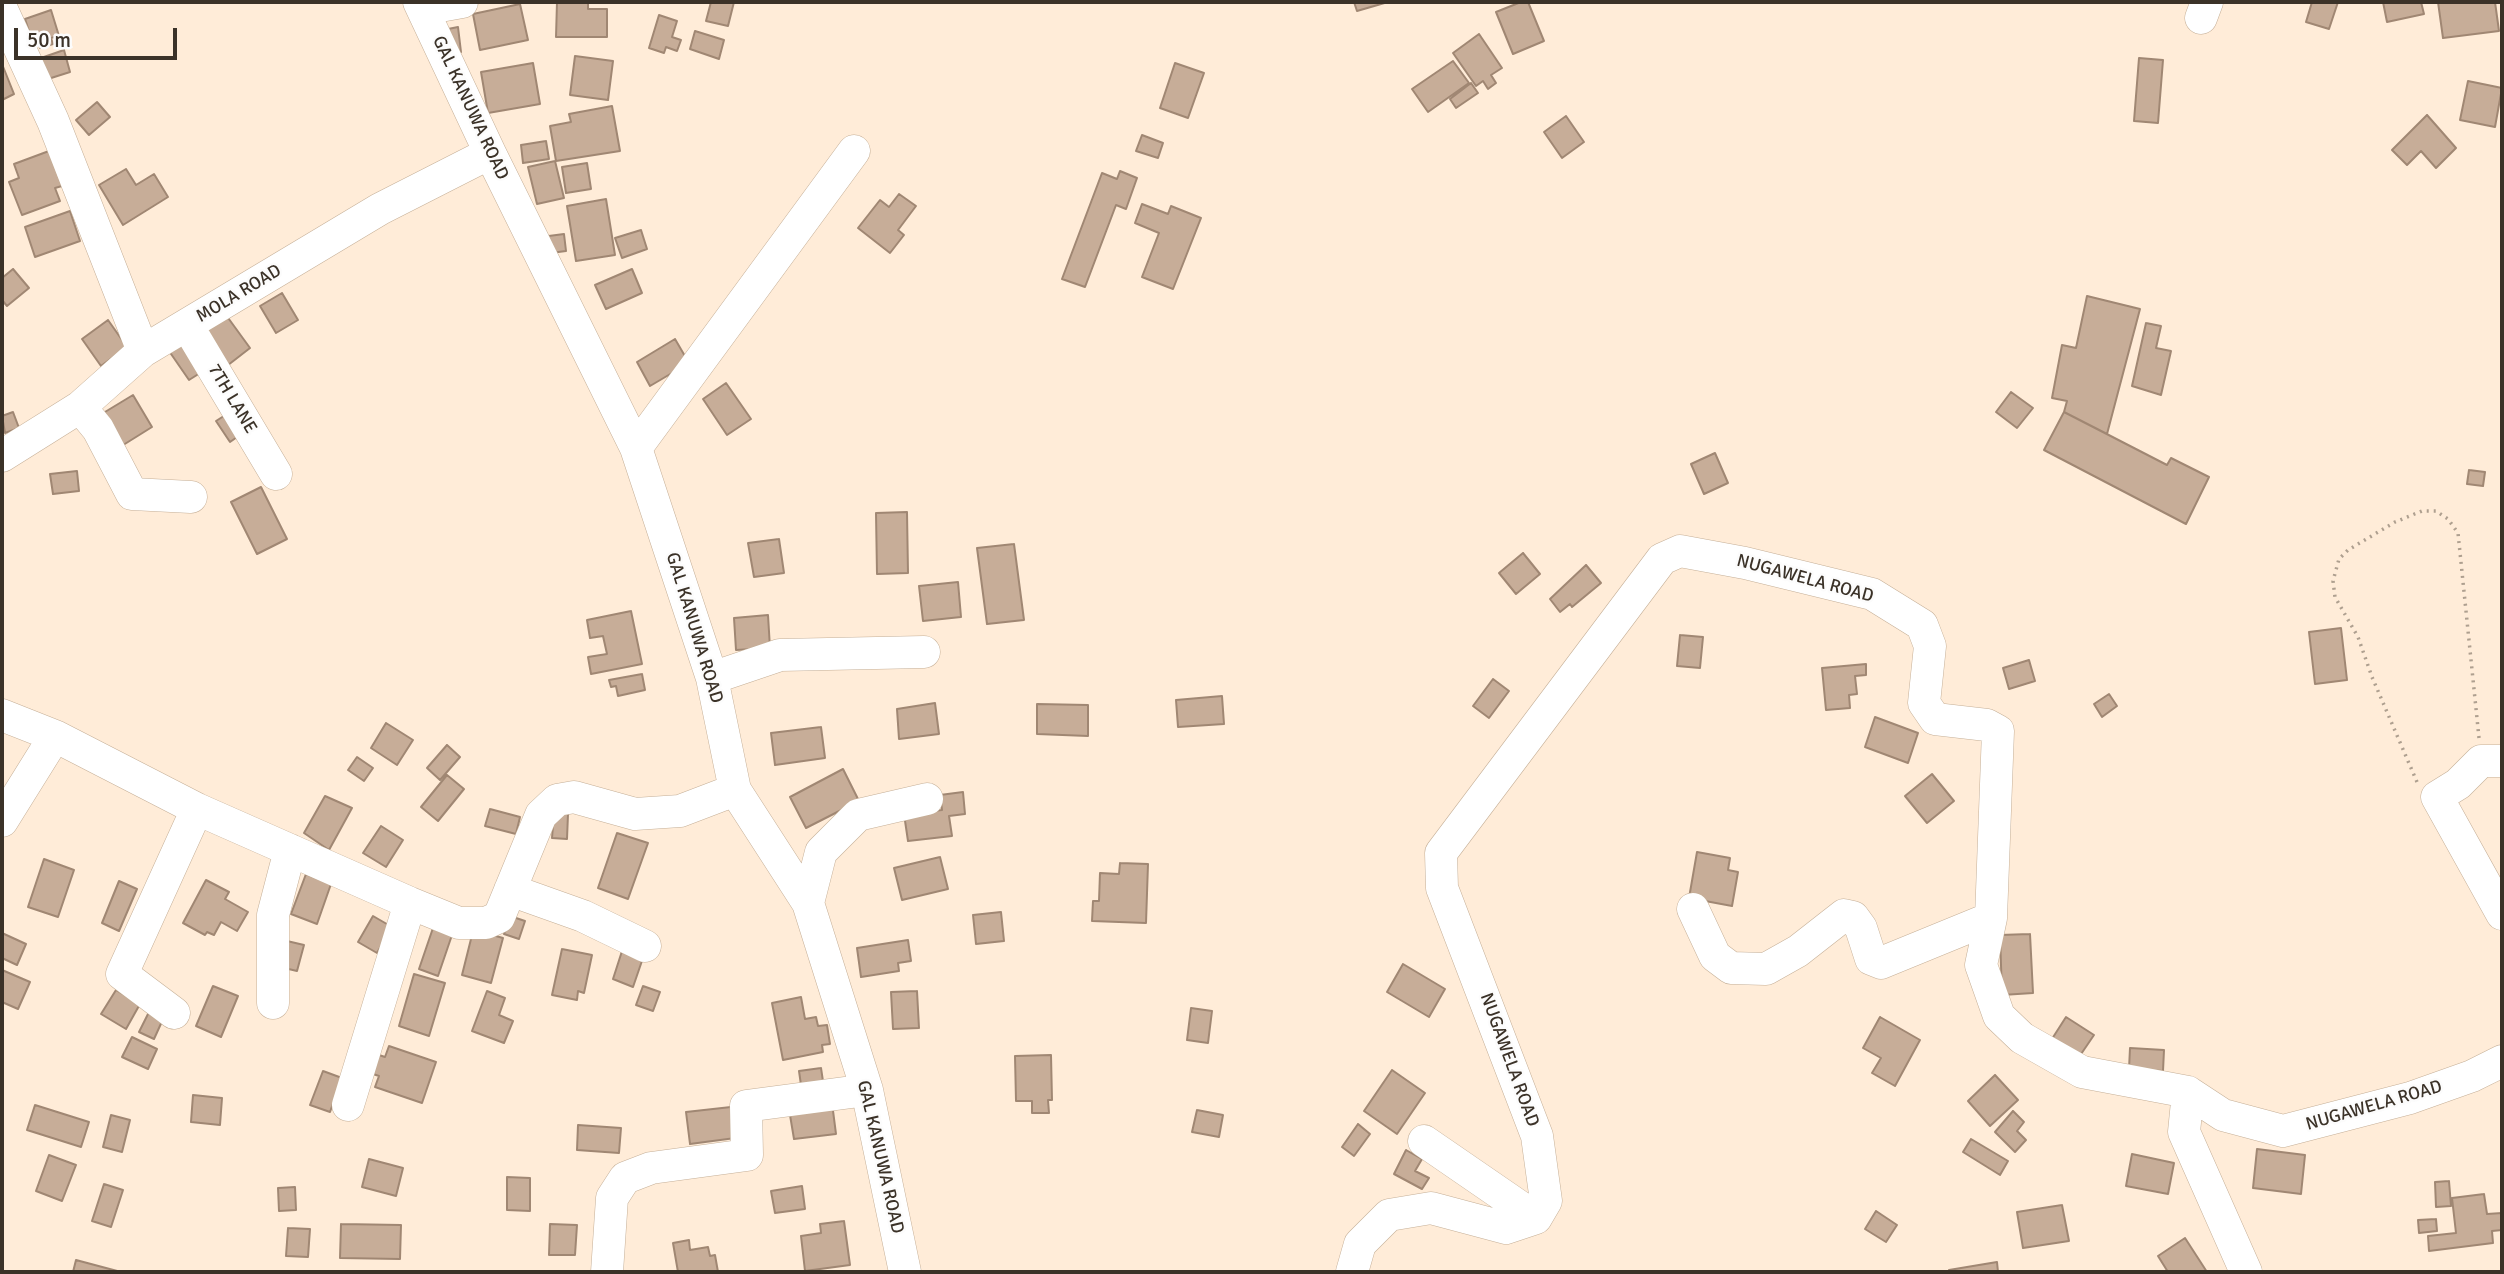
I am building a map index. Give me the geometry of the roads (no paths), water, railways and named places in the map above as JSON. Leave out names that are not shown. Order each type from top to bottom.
[{"type":"street","points":[[421,5],[462,2]]},
{"type":"street","name":"GAL KANUWA ROAD","points":[[421,5],[490,153],[636,448],[712,678],[735,790],[808,903],[867,1090],[905,1272]]},
{"type":"street","points":[[2,10],[52,121],[143,351]]},
{"type":"street","points":[[636,448],[854,151]]},
{"type":"street","name":"MOLA ROAD","points":[[2,456],[80,407],[143,351],[380,209],[490,153]]},
{"type":"street","name":"7TH LANE","points":[[187,325],[276,474]]},
{"type":"street","points":[[80,407],[98,429],[132,494],[191,497]]},
{"type":"street","name":"NUGAWELA ROAD","points":[[1536,1218],[1546,1201],[1537,1136],[1442,888],[1441,853],[1662,559],[1680,551],[1872,594],[1922,625],[1930,646],[1924,703],[1936,719],[1987,725],[1998,731],[1991,918],[1981,965],[1998,1016],[2022,1038],[2082,1072],[2188,1092],[2223,1115],[2283,1131],[2410,1098],[2472,1076],[2502,1061]]},
{"type":"street","points":[[712,678],[780,655],[924,652]]},
{"type":"street","points":[[2,715],[55,736],[197,809],[459,923],[486,923],[499,917],[541,815],[557,800],[574,797],[635,814],[680,811],[735,790]]},
{"type":"street","points":[[2,821],[55,736]]},
{"type":"street","points":[[2492,761],[2437,797],[2502,914]]},
{"type":"street","points":[[808,903],[821,852],[858,815],[927,799]]},
{"type":"street","points":[[173,1013],[122,974],[197,809]]},
{"type":"street","points":[[273,1003],[273,915],[290,849]]},
{"type":"street","points":[[510,890],[583,916],[645,946]]},
{"type":"street","points":[[348,1105],[410,903]]},
{"type":"street","points":[[1693,909],[1715,956],[1731,968],[1766,969],[1798,951],[1844,915],[1853,917],[1861,928],[1871,959],[1881,963],[1991,918]]},
{"type":"street","points":[[607,1272],[612,1198],[625,1178],[651,1168],[747,1155],[746,1106],[867,1090]]},
{"type":"street","points":[[2188,1092],[2184,1132],[2246,1272]]},
{"type":"street","points":[[1424,1141],[1536,1218]]},
{"type":"street","points":[[1352,1272],[1360,1244],[1390,1215],[1431,1208],[1506,1228],[1536,1218]]}]
